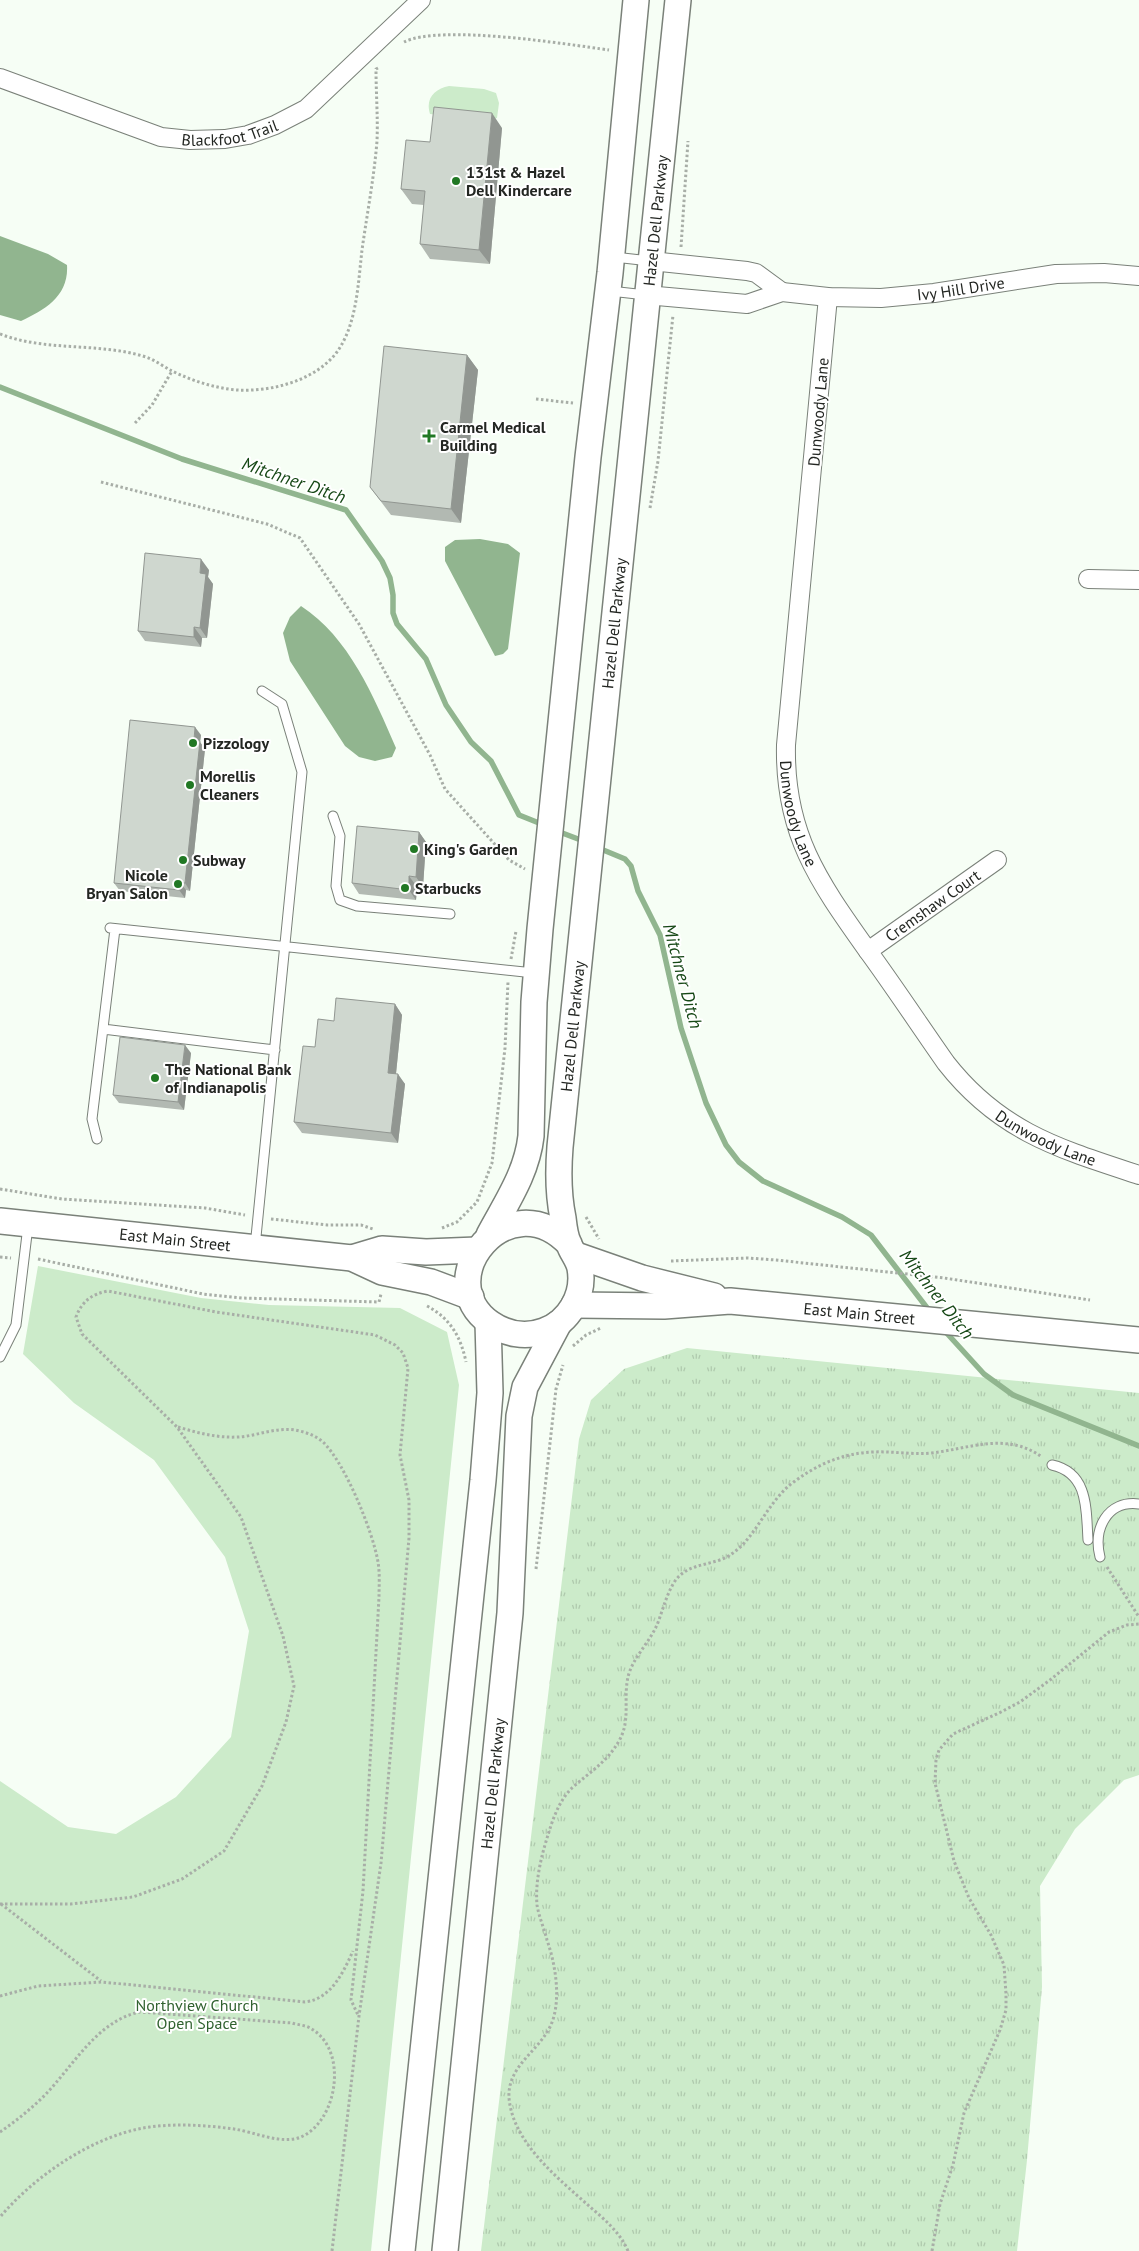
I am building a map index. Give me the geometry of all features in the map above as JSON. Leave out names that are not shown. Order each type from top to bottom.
[{"type":"main road","name":"Hazel Dell Parkway","points":[[483,1243],[522,1172],[530,1148],[536,973],[536,865],[552,801],[608,291],[636,0]]},
{"type":"main road","name":"Hazel Dell Parkway","points":[[572,1250],[560,1203],[558,1179],[586,878],[678,0]]},
{"type":"main road","name":"East Main Street","points":[[0,1221],[352,1258],[382,1272],[431,1282],[471,1297]]},
{"type":"main road","points":[[536,1224],[554,1231],[572,1250],[581,1280],[567,1314],[550,1329],[528,1335],[507,1332],[488,1322],[480,1314],[471,1297],[470,1268],[483,1243],[506,1226],[536,1224]]},
{"type":"main road","name":"East Main Street","points":[[352,1258],[382,1249],[426,1252],[483,1243]]},
{"type":"main road","name":"East Main Street","points":[[572,1250],[642,1278],[730,1301]]},
{"type":"main road","name":"East Main Street","points":[[567,1314],[730,1301],[904,1316],[1139,1340]]},
{"type":"main road","name":"Hazel Dell Parkway","points":[[445,2251],[510,1613],[519,1416],[523,1394],[529,1378],[567,1314]]},
{"type":"main road","points":[[402,2251],[483,1480],[490,1393],[488,1322]]},
{"type":"street","name":"Blackfoot Trail","points":[[0,78],[160,137],[190,140],[225,140],[248,136],[306,109],[421,0]]},
{"type":"street","name":"Ivy Hill Drive","points":[[651,261],[756,273],[782,292]]},
{"type":"street","name":"Ivy Hill Drive","points":[[646,296],[747,304],[782,292],[828,297],[906,296],[1056,274],[1104,273],[1139,276]]},
{"type":"street","name":"Dunwoody Lane","points":[[828,297],[786,745],[787,780],[792,809],[808,860],[826,891],[951,1069],[984,1104],[1034,1138],[1139,1175]]},
{"type":"street","points":[[1088,579],[1139,580]]},
{"type":"street","name":"Cremshaw Court","points":[[868,951],[997,860]]},
{"type":"lane","points":[[611,257],[651,261]]},
{"type":"lane","points":[[608,291],[646,296]]},
{"type":"lane","points":[[255,1248],[302,772],[282,704],[262,692]]},
{"type":"lane","points":[[334,816],[340,836],[336,886],[340,900],[357,906],[450,914]]},
{"type":"lane","points":[[98,1139],[92,1119],[103,1029],[112,928],[285,948],[536,973]]},
{"type":"lane","points":[[103,1029],[275,1050]]},
{"type":"lane","points":[[0,1357],[16,1325],[28,1224]]},
{"type":"lane","points":[[1052,1465],[1065,1469],[1079,1483],[1086,1504],[1088,1540]]},
{"type":"lane","points":[[1100,1557],[1097,1546],[1109,1511],[1120,1505],[1139,1504]]},
{"type":"path","points":[[406,41],[424,37],[454,35],[609,50]]},
{"type":"path","points":[[0,334],[64,347],[121,351],[147,357],[172,371],[197,382],[215,387],[262,390],[298,380],[316,370],[336,354],[346,337],[355,304],[377,141],[376,70]]},
{"type":"path","points":[[135,423],[152,405],[172,371]]},
{"type":"path","points":[[536,399],[573,403]]},
{"type":"path","points":[[101,482],[267,524],[300,538],[359,624],[430,755],[445,789],[509,860],[521,868],[536,865]]},
{"type":"path","points":[[434,1230],[458,1222],[473,1207],[485,1187],[492,1163],[505,1048],[507,996]]},
{"type":"path","points":[[0,1188],[62,1199],[217,1209],[258,1217],[327,1226],[360,1226],[376,1230]]},
{"type":"path","points":[[584,1213],[592,1228],[605,1244]]},
{"type":"path","points":[[0,1257],[38,1259],[203,1294],[242,1298],[379,1302],[381,1294],[388,1295]]},
{"type":"path","points":[[671,1261],[748,1258],[944,1278],[1090,1300]]},
{"type":"path","points":[[1,1904],[71,1904],[132,1897],[182,1879],[224,1851],[262,1786],[286,1722],[294,1686],[283,1636],[241,1517],[178,1427],[82,1334],[76,1317],[87,1298],[96,1293],[108,1291],[216,1312],[375,1335],[394,1345],[403,1352],[408,1381],[400,1455],[409,1500],[409,1538],[381,1863],[359,2016],[332,2251]]},
{"type":"path","points":[[419,1302],[440,1313],[455,1330],[463,1351],[466,1368]]},
{"type":"path","points":[[570,1350],[586,1335],[604,1327]]},
{"type":"path","points":[[556,1389],[565,1360]]},
{"type":"path","points":[[178,1427],[226,1437],[293,1430],[316,1436],[331,1452],[341,1468],[370,1534],[379,1564],[379,1597],[363,1891],[355,1949],[351,2000],[359,2016]]},
{"type":"path","points":[[628,2251],[613,2228],[570,2189],[528,2143],[520,2131],[510,2102],[509,2083],[516,2069],[543,2039],[554,2016],[556,1988],[552,1957],[541,1923],[536,1895],[547,1837],[563,1800],[572,1788],[594,1772],[612,1754],[624,1732],[629,1673],[656,1625],[670,1589],[686,1570],[731,1556],[748,1538],[781,1493],[793,1482],[824,1464],[842,1457],[871,1452],[935,1453],[995,1442],[1026,1447],[1052,1465]]},
{"type":"path","points":[[1100,1557],[1122,1587],[1139,1617]]},
{"type":"path","points":[[932,2251],[940,2204],[953,2165],[964,2114],[1002,2025],[1006,1994],[1004,1965],[991,1935],[969,1898],[954,1861],[935,1783],[936,1760],[942,1746],[952,1734],[1020,1702],[1109,1632],[1127,1625],[1139,1624]]},
{"type":"path","points":[[1,1904],[102,1982]]},
{"type":"path","points":[[0,1996],[38,1986],[102,1982],[305,2002],[317,2001],[326,1993],[344,1970],[355,1949]]},
{"type":"path","points":[[0,2132],[45,2094],[93,2041],[115,2022],[131,2014],[140,2012],[292,2023],[310,2028],[321,2036],[330,2050],[332,2058],[334,2071],[330,2104],[316,2128],[299,2138],[289,2140],[250,2131],[195,2125],[161,2126],[136,2130],[105,2141],[71,2158],[26,2190],[0,2217]]},
{"type":"green space","points":[[449,86],[484,89],[496,93],[499,103],[497,118],[487,120],[430,114],[429,103],[432,95],[439,89]]},
{"type":"green space","name":"Northview Church Open Space","points":[[38,1266],[201,1298],[269,1305],[400,1308],[447,1332],[459,1385],[371,2251],[0,2251],[0,1781],[68,1827],[116,1834],[176,1797],[231,1737],[249,1631],[225,1557],[154,1460],[74,1403],[23,1354]]},
{"type":"green space","points":[[687,1348],[1139,1393],[1139,1775],[1124,1780],[1075,1829],[1040,1886],[1042,1987],[1017,2251],[481,2251],[579,1439],[591,1400],[624,1369]]},
{"type":"shaded area","points":[[0,236],[48,254],[67,265],[67,276],[60,293],[47,307],[21,321],[0,315]]},
{"type":"shaded area","points":[[480,539],[508,544],[520,553],[508,649],[503,654],[495,656],[445,561],[445,547],[455,540]]},
{"type":"shaded area","points":[[301,606],[333,634],[358,670],[379,709],[396,748],[392,757],[375,761],[359,757],[345,746],[290,661],[283,633],[290,617]]},
{"type":"building","name":"131st & Hazel Dell Kindercare","points":[[434,107],[492,113],[479,250],[420,244],[425,191],[401,189],[406,140],[430,142]]},
{"type":"building","name":"Carmel Medical Building","points":[[384,346],[467,355],[451,509],[381,501],[370,487]]},
{"type":"building","points":[[145,553],[201,559],[200,573],[206,574],[200,628],[194,627],[194,637],[138,631]]},
{"type":"building","points":[[130,720],[195,727],[194,740],[200,741],[185,883],[180,883],[179,890],[114,883]]},
{"type":"building","points":[[357,826],[419,832],[416,877],[409,876],[409,890],[352,883]]},
{"type":"building","points":[[336,998],[395,1004],[388,1073],[398,1074],[391,1133],[294,1122],[303,1046],[315,1047],[318,1019],[334,1021]]},
{"type":"building","name":"The National Bank of Indianapolis","points":[[120,1037],[185,1045],[178,1102],[113,1095]]},
{"type":"waterway","name":"Mitchner Ditch","points":[[0,387],[182,459],[346,510],[382,561],[390,578],[393,595],[393,613],[397,624],[426,659],[446,705],[471,742],[491,761],[519,815],[544,825]]},
{"type":"waterway","name":"Mitchner Ditch","points":[[557,831],[586,842]]},
{"type":"waterway","name":"Mitchner Ditch","points":[[596,847],[625,859],[631,866],[638,891],[660,935],[681,1028],[706,1103],[726,1145],[739,1162],[763,1181],[842,1217],[871,1235],[931,1313]]},
{"type":"waterway","name":"Mitchner Ditch","points":[[943,1329],[984,1374],[1013,1395],[1139,1446]]},
{"type":"place","name":"131st & Hazel Dell Kindercare","points":[[456,181]]},
{"type":"place","name":"Carmel Medical Building","points":[[429,436]]},
{"type":"place","name":"Pizzology","points":[[193,743]]},
{"type":"place","name":"Morellis Cleaners","points":[[190,785]]},
{"type":"place","name":"King's Garden","points":[[414,849]]},
{"type":"place","name":"Subway","points":[[183,860]]},
{"type":"place","name":"Nicole Bryan Salon","points":[[178,884]]},
{"type":"place","name":"Starbucks","points":[[405,888]]},
{"type":"place","name":"The National Bank of Indianapolis","points":[[155,1078]]}]
